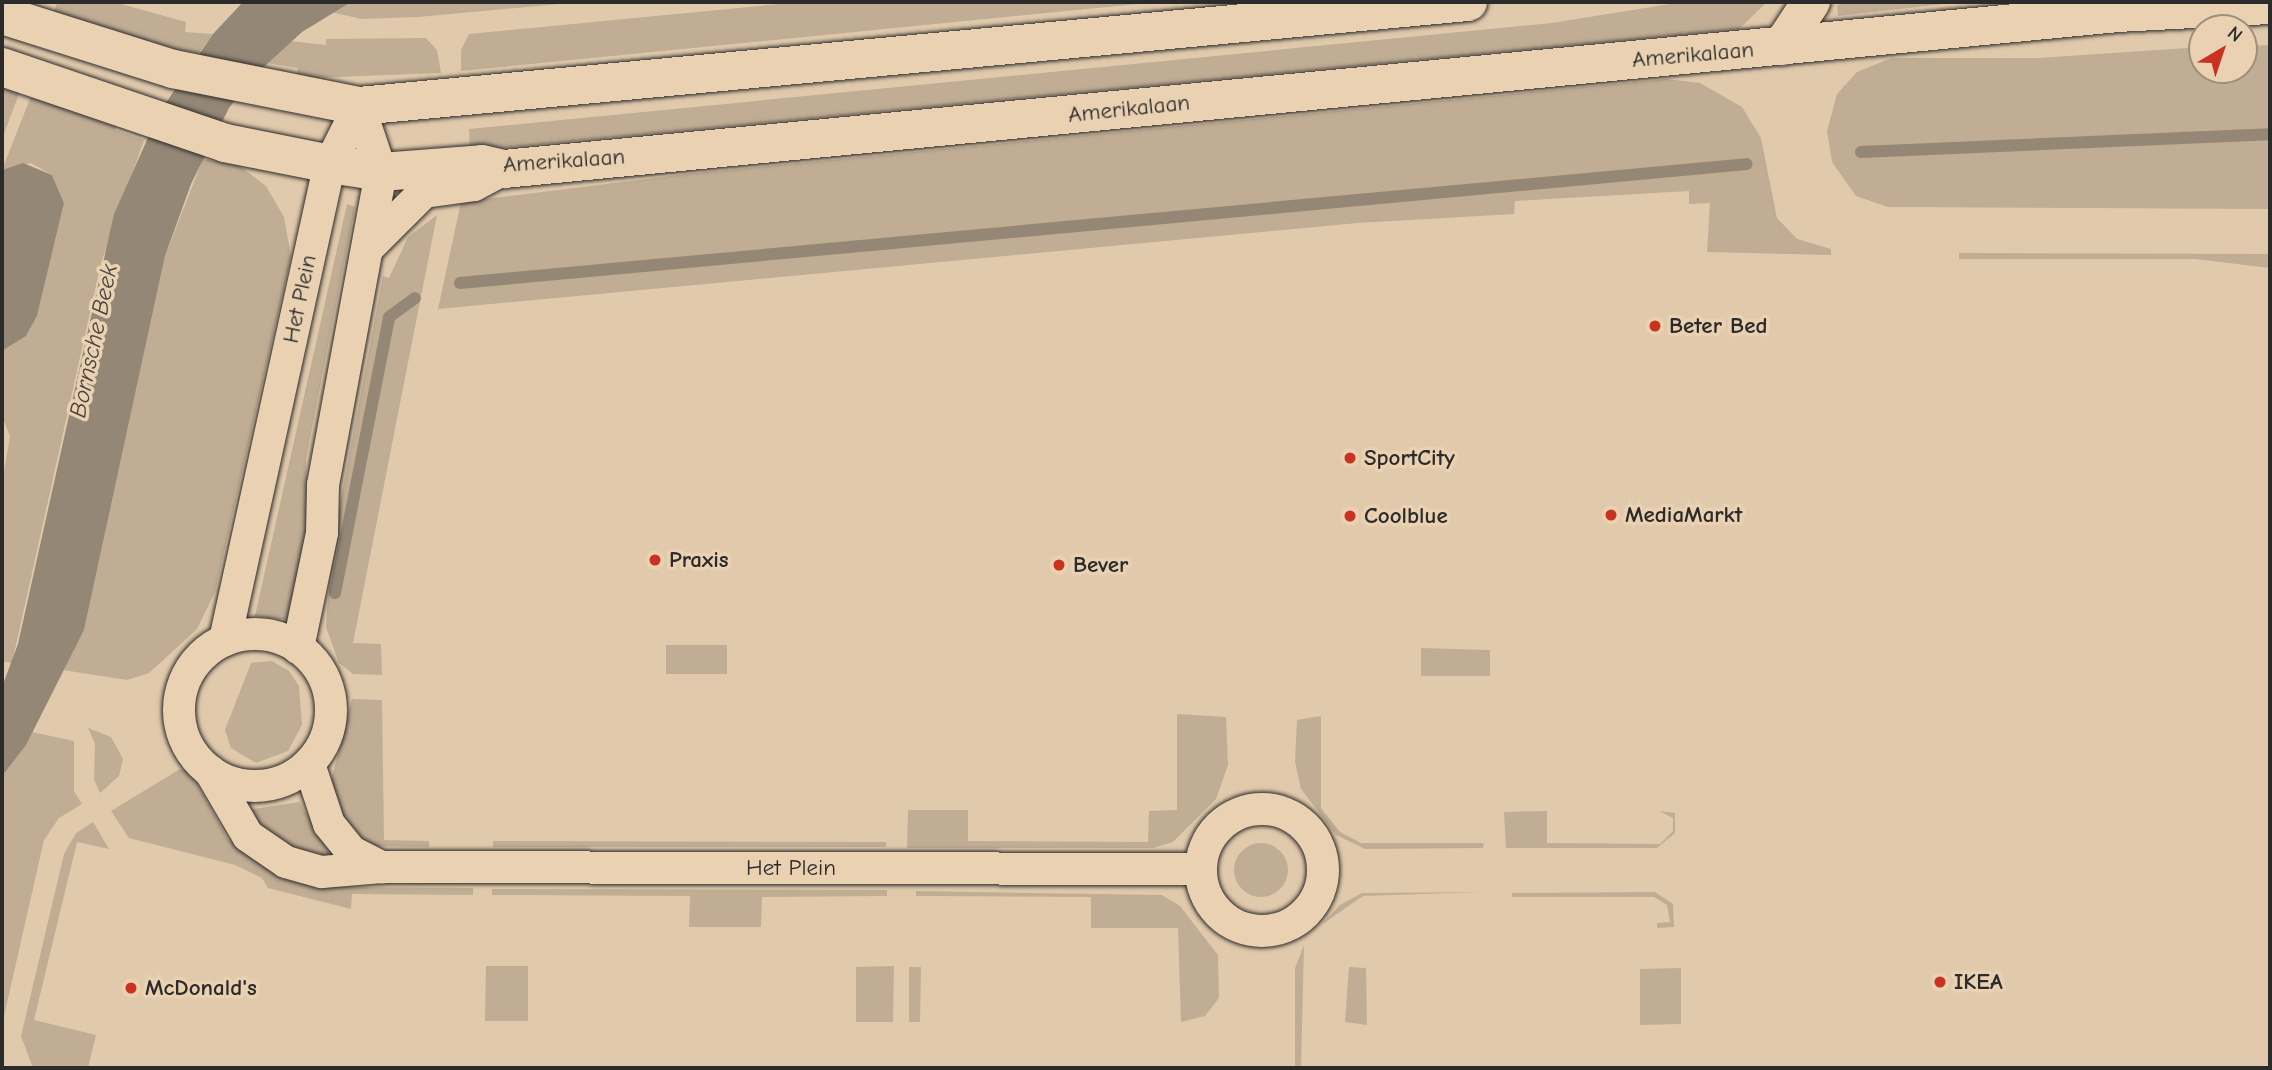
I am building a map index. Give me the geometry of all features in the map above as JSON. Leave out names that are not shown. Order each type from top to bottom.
[{"type":"main road","points":[[2,15],[173,69],[359,106],[1468,2]]},
{"type":"main road","points":[[1782,46],[1811,2]]},
{"type":"main road","name":"Amerikalaan","points":[[2,66],[139,116],[225,143],[381,172],[482,164],[503,169],[2117,13],[2270,5]]},
{"type":"street","name":"Het Plein","points":[[225,640],[225,620],[330,164],[359,106]]},
{"type":"street","points":[[298,648],[322,533],[323,485],[381,172],[359,106]]},
{"type":"street","points":[[367,249],[424,192],[474,185],[503,169]]},
{"type":"street","points":[[258,634],[298,648],[321,671],[331,707],[328,732],[309,764],[289,779],[265,786],[240,785],[210,771],[184,738],[179,701],[193,666],[225,640],[258,634]]},
{"type":"street","name":"Het Plein","points":[[309,764],[329,824],[352,852],[382,867]]},
{"type":"street","name":"Het Plein","points":[[210,771],[240,828],[276,857],[322,872],[382,867],[1201,869]]},
{"type":"shaded area","points":[[57,2],[114,2],[186,22],[185,32],[213,34],[199,53],[173,49],[52,20]]},
{"type":"shaded area","points":[[351,2],[581,2],[418,17],[362,19],[331,12]]},
{"type":"shaded area","points":[[799,2],[1158,2],[461,71],[461,50],[469,34]]},
{"type":"shaded area","points":[[1682,2],[1767,2],[1739,29],[470,151],[469,129],[1552,23]]},
{"type":"shaded area","points":[[1849,2],[1961,2],[1838,16],[1837,5]]},
{"type":"shaded area","points":[[426,38],[437,50],[441,73],[310,78],[297,76],[298,68],[267,63],[290,41],[326,45],[326,39]]},
{"type":"shaded area","points":[[2258,45],[2270,45],[2270,209],[1888,207],[1856,196],[1832,162],[1827,131],[1837,94],[1857,72],[1891,58],[2038,58],[2188,48],[2188,84],[2258,84]]},
{"type":"shaded area","points":[[2,79],[22,86],[2,139]]},
{"type":"shaded area","points":[[1667,79],[1700,83],[1742,107],[1761,138],[1777,218],[1797,239],[1831,249],[1831,255],[1707,252],[1710,203],[1689,204],[1689,191],[1515,201],[1514,214],[1358,223],[438,309],[461,202],[687,174]]},
{"type":"shaded area","points":[[33,91],[119,120],[115,130],[144,140],[101,263],[12,663],[2,661],[2,484],[10,436],[2,416],[2,351],[26,336],[37,316],[64,203],[52,175],[31,163],[2,170]]},
{"type":"shaded area","points":[[203,159],[240,166],[266,186],[284,217],[291,256],[215,592],[197,629],[149,673],[127,680],[63,670],[84,630],[165,256]]},
{"type":"shaded area","points":[[347,204],[355,207],[306,459],[308,547],[289,620],[255,616]]},
{"type":"shaded area","points":[[437,215],[353,643],[381,644],[382,675],[353,674],[339,663],[326,627],[331,552],[383,276],[389,278],[408,237]]},
{"type":"shaded area","points":[[1959,253],[2270,254],[2270,268],[2195,259],[1959,259]]},
{"type":"shaded area","points":[[666,645],[727,645],[727,674],[666,674]]},
{"type":"shaded area","points":[[1421,648],[1490,650],[1490,676],[1421,676]]},
{"type":"shaded area","points":[[272,661],[289,671],[299,686],[302,725],[288,751],[256,763],[231,748],[225,730],[251,663]]},
{"type":"shaded area","points":[[352,699],[382,700],[384,840],[429,841],[429,847],[376,846],[360,838],[341,815],[331,781]]},
{"type":"shaded area","points":[[1177,714],[1226,717],[1228,765],[1216,799],[1173,842],[1153,848],[907,848],[908,810],[968,810],[968,841],[1148,842],[1149,811],[1177,810]]},
{"type":"shaded area","points":[[1321,716],[1321,808],[1340,832],[1361,843],[1484,843],[1483,848],[1365,849],[1336,835],[1301,789],[1295,762],[1297,720]]},
{"type":"shaded area","points":[[88,728],[111,737],[123,759],[119,776],[100,793],[94,780],[95,744]]},
{"type":"shaded area","points":[[32,732],[74,741],[74,791],[82,804],[59,818],[44,840],[2,1025],[2,776]]},
{"type":"shaded area","points":[[180,769],[190,772],[228,839],[279,874],[323,887],[473,888],[473,895],[352,894],[351,909],[268,888],[262,878],[235,865],[129,838],[111,811]]},
{"type":"shaded area","points":[[299,802],[329,848],[328,858],[303,855],[260,827],[248,810]]},
{"type":"shaded area","points":[[1547,811],[1547,843],[1660,844],[1673,831],[1673,818],[1659,811],[1675,813],[1675,833],[1657,848],[1506,848],[1504,812]]},
{"type":"shaded area","points":[[93,822],[109,849],[77,842],[34,1020],[96,1035],[88,1068],[33,1068],[21,1036],[64,854],[76,833]]},
{"type":"shaded area","points":[[493,841],[886,842],[886,847],[493,847]]},
{"type":"shaded area","points":[[1266,843],[1276,847],[1284,855],[1288,870],[1284,885],[1276,893],[1256,897],[1246,893],[1238,885],[1234,865],[1238,855],[1246,847]]},
{"type":"shaded area","points":[[492,889],[887,890],[887,896],[762,897],[761,927],[689,927],[690,896],[492,895]]},
{"type":"shaded area","points":[[916,891],[1162,895],[1180,906],[1218,955],[1219,998],[1205,1016],[1181,1022],[1178,928],[1091,928],[1091,897],[916,896]]},
{"type":"shaded area","points":[[1482,892],[1363,896],[1321,925],[1340,905],[1362,893]]},
{"type":"shaded area","points":[[1655,892],[1673,904],[1674,927],[1657,928],[1657,923],[1670,922],[1667,905],[1654,897],[1512,897],[1512,893]]},
{"type":"shaded area","points":[[1304,945],[1301,1068],[1295,1068],[1295,968]]},
{"type":"shaded area","points":[[486,966],[528,966],[528,1021],[485,1021]]},
{"type":"shaded area","points":[[894,966],[893,1022],[856,1022],[856,967]]},
{"type":"shaded area","points":[[909,967],[921,967],[920,1022],[909,1022]]},
{"type":"shaded area","points":[[1349,967],[1366,968],[1367,1025],[1345,1022]]},
{"type":"shaded area","points":[[1681,968],[1681,1024],[1640,1025],[1640,969]]},
{"type":"water","name":"Bornsche Beek","points":[[243,2],[351,2],[302,32],[254,76],[229,108],[191,184],[165,256],[84,630],[26,745],[2,776],[2,687],[18,644],[114,214],[159,113],[213,34]]},
{"type":"water","points":[[23,163],[52,175],[64,203],[37,316],[26,336],[2,351],[2,170]]},
{"type":"waterway","points":[[1861,152],[2270,134]]},
{"type":"waterway","points":[[460,283],[1747,164]]},
{"type":"waterway","points":[[335,593],[389,317],[415,298]]},
{"type":"place","name":"Beter Bed","points":[[1655,326]]},
{"type":"place","name":"SportCity","points":[[1350,458]]},
{"type":"place","name":"MediaMarkt","points":[[1611,515]]},
{"type":"place","name":"Coolblue","points":[[1350,516]]},
{"type":"place","name":"Praxis","points":[[655,560]]},
{"type":"place","name":"Bever","points":[[1059,565]]},
{"type":"place","name":"IKEA","points":[[1940,982]]},
{"type":"place","name":"McDonald's","points":[[131,988]]}]
